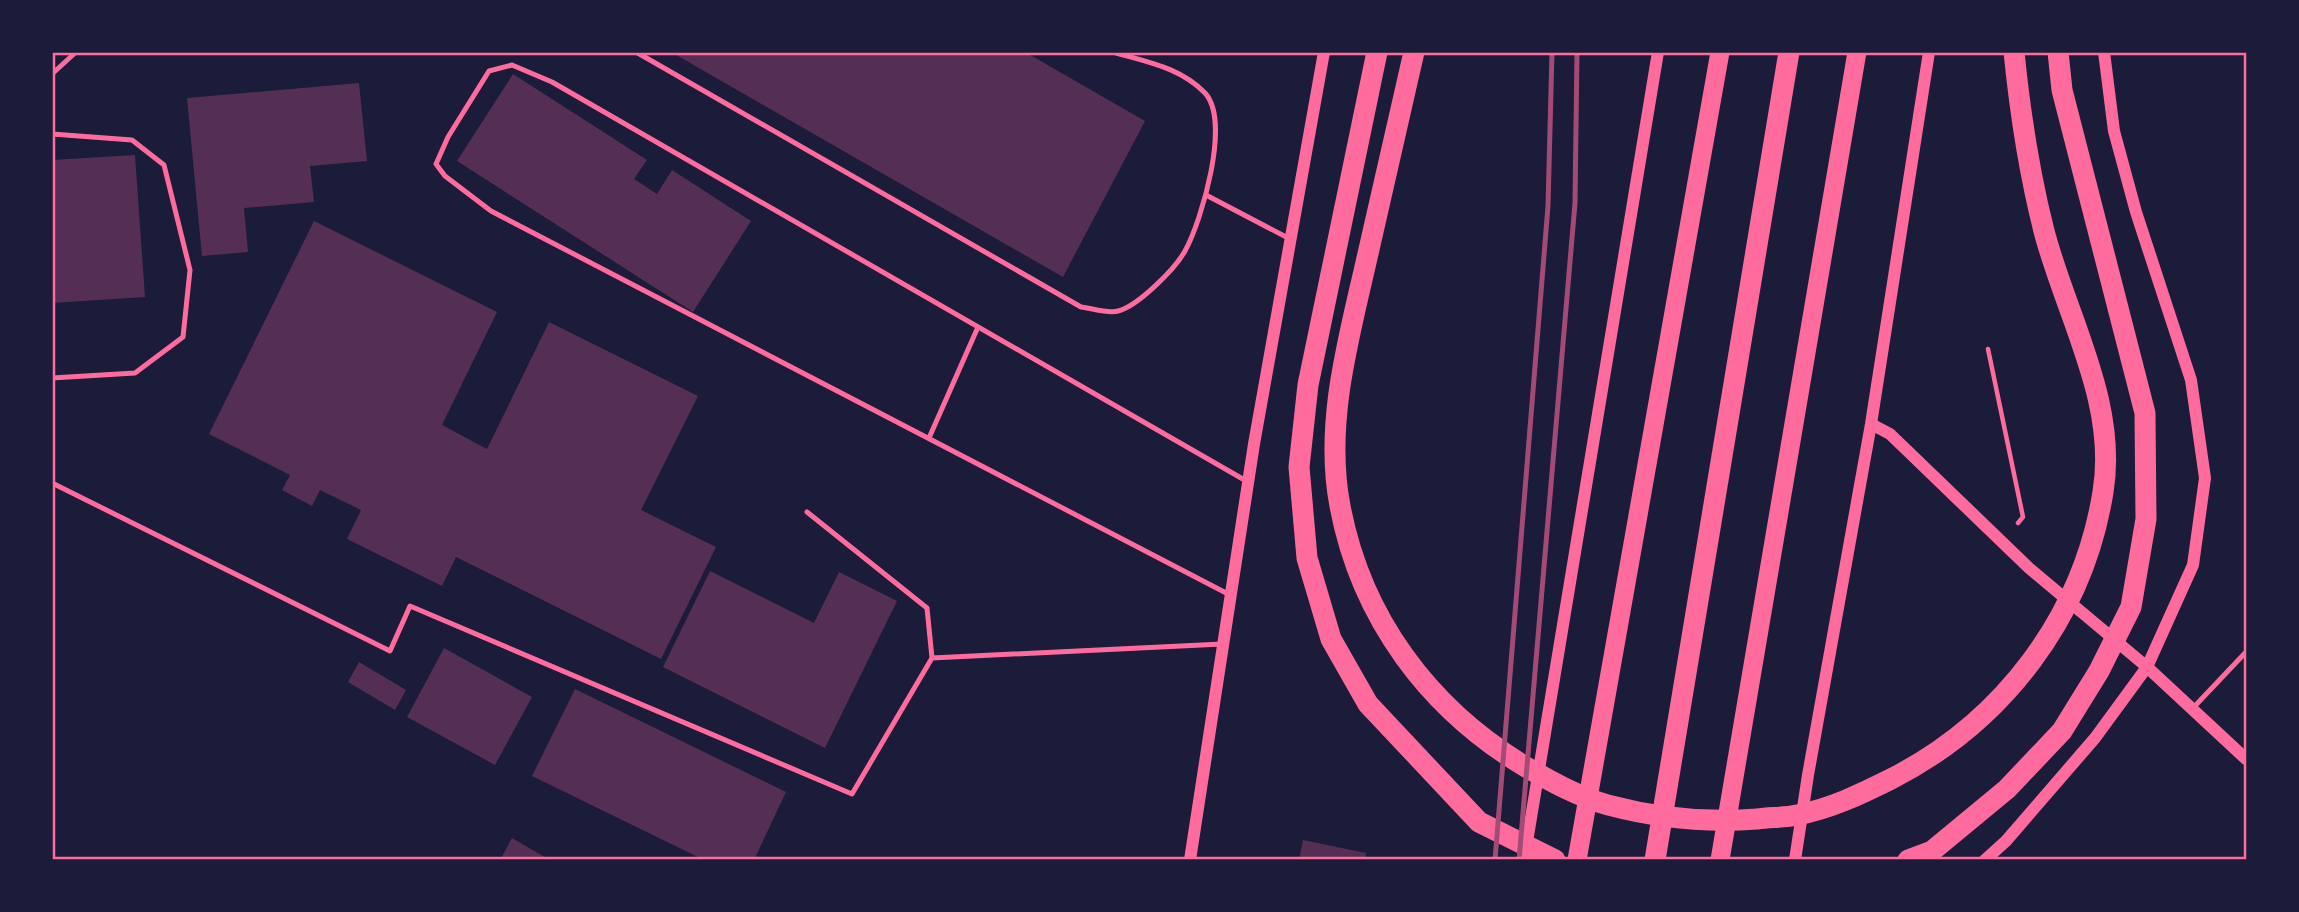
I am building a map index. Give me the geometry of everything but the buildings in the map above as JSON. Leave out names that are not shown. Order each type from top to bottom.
[{"type":"highway","points":[[1377,52],[1308,385],[1300,467],[1307,558],[1331,639],[1368,704],[1479,822],[1555,859]]},
{"type":"highway","points":[[1414,52],[1349,336],[1337,410],[1335,461],[1338,492],[1350,548],[1369,601],[1419,677],[1486,742],[1556,785],[1604,804],[1681,820],[1738,820],[1797,815],[1853,798],[1912,768],[1970,729],[2004,695],[2042,648],[2072,594],[2092,545],[2103,498],[2107,467],[2106,440],[2095,381],[2071,320],[2044,231],[2020,112],[2014,52]]},
{"type":"highway","points":[[1577,859],[1720,52]]},
{"type":"highway","points":[[1655,859],[1789,52]]},
{"type":"highway","points":[[1720,859],[1857,52]]},
{"type":"highway","points":[[1908,859],[1931,851],[2007,789],[2062,731],[2098,671],[2131,607],[2146,519],[2145,413],[2062,90],[2059,52]]},
{"type":"street","points":[[1190,859],[1248,482],[1324,52]]},
{"type":"street","points":[[1524,859],[1658,52]]},
{"type":"street","points":[[1795,859],[1871,424],[1929,52]]},
{"type":"street","points":[[1986,859],[2006,841],[2095,738],[2147,667],[2193,565],[2206,478],[2191,380],[2136,212],[2113,131],[2104,52]]},
{"type":"street","points":[[1871,424],[1890,434],[2029,568],[2147,667],[2246,760]]},
{"type":"lane","points":[[52,74],[75,52]]},
{"type":"lane","points":[[636,52],[1081,307],[1117,312],[1140,299],[1184,253],[1203,210],[1211,171],[1216,120],[1206,94],[1175,70],[1113,52]]},
{"type":"lane","points":[[1230,595],[491,211],[445,176],[436,164],[448,137],[489,71],[512,65],[564,89],[1248,482]]},
{"type":"lane","points":[[52,134],[132,140],[164,165],[190,270],[183,337],[135,373],[52,378]]},
{"type":"lane","points":[[1206,195],[1290,239]]},
{"type":"lane","points":[[929,438],[978,327]]},
{"type":"lane","points":[[52,484],[390,651],[410,606],[852,794],[932,658],[927,608],[807,512]]},
{"type":"lane","points":[[932,658],[1223,644]]},
{"type":"lane","points":[[2192,710],[2246,652]]},
{"type":"path","points":[[1988,349],[2023,517],[2002,542]]},
{"type":"railway","points":[[1495,860],[1548,206],[1552,52]]},
{"type":"railway","points":[[1519,860],[1575,203],[1577,52]]}]
